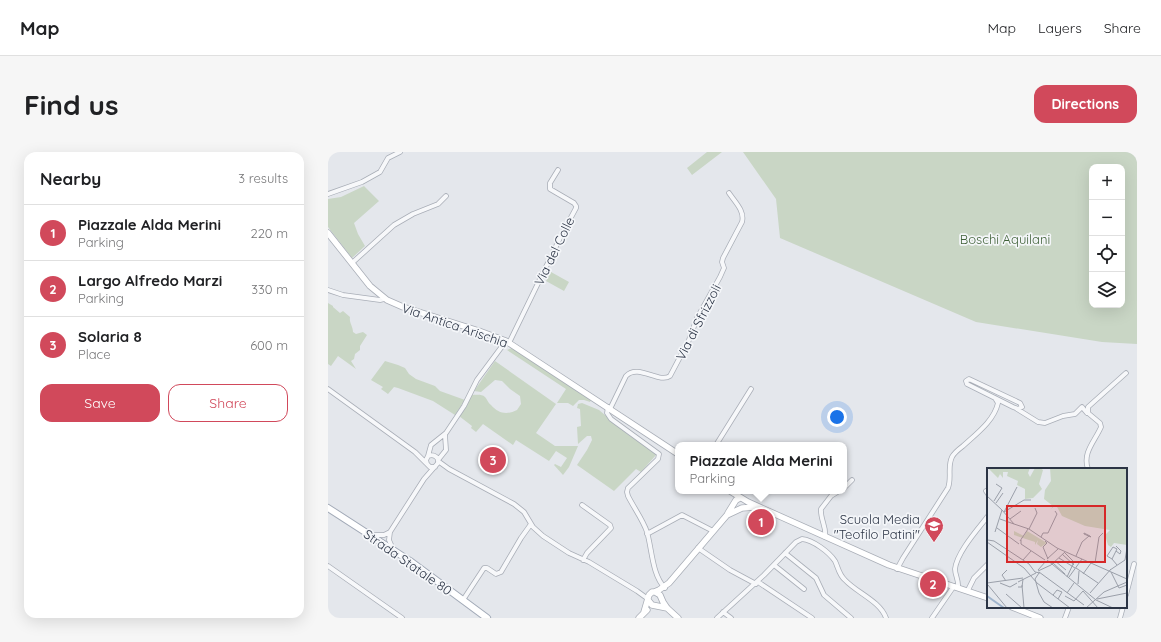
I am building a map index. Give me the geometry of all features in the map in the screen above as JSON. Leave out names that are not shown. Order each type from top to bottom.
[{"type":"main road","name":"Via Antica Arischia","points":[[328,233],[370,286],[384,298],[403,307],[479,331],[508,342],[675,452]]},
{"type":"main road","points":[[732,494],[733,497],[732,509]]},
{"type":"main road","points":[[734,494],[758,507],[898,569],[956,586],[987,598]]},
{"type":"main road","points":[[639,618],[644,612],[659,604],[665,588],[713,530],[732,509],[738,506],[740,498]]},
{"type":"main road","points":[[732,509],[758,507]]},
{"type":"main road","name":"Strada Statale 80","points":[[328,508],[395,551],[487,618]]},
{"type":"main road","points":[[644,612],[648,596],[653,592],[665,588]]},
{"type":"main road","points":[[653,592],[659,594],[667,608],[678,618]]},
{"type":"main road","points":[[648,600],[650,604],[667,608]]},
{"type":"main road","points":[[1014,608],[1029,616],[1040,618]]},
{"type":"street","points":[[328,194],[362,182],[380,172],[388,158],[400,152]]},
{"type":"street","name":"Via del Colle","points":[[508,342],[576,207],[574,203],[550,189],[550,183],[558,170]]},
{"type":"street","name":"Via di Sfrizzoli","points":[[609,408],[626,376],[630,372],[665,378],[670,376],[689,340],[697,318],[720,277],[724,268],[722,260],[742,222],[742,211],[729,193]]},
{"type":"street","points":[[352,263],[394,225],[413,214],[438,204],[446,196]]},
{"type":"street","points":[[328,290],[348,296],[380,300],[384,298]]},
{"type":"street","points":[[395,551],[389,540],[392,530],[424,479],[435,467],[445,451],[446,445],[444,439],[446,433],[477,380],[508,342]]},
{"type":"street","points":[[1088,413],[1088,407],[1090,404],[1126,373]]},
{"type":"street","points":[[1019,408],[1020,403],[969,379],[966,380],[967,384],[1009,405],[1019,408],[1026,415],[1038,422],[1045,423],[1063,416],[1075,414],[1082,407],[1100,423],[1101,427],[1087,453],[1086,461],[1088,468]]},
{"type":"street","points":[[328,389],[415,452],[430,467],[442,467],[449,469]]},
{"type":"street","points":[[718,442],[751,389]]},
{"type":"street","points":[[995,398],[998,403],[996,410]]},
{"type":"street","points":[[898,569],[903,558],[948,488],[951,458],[984,426],[996,410],[1002,405],[1009,405]]},
{"type":"street","points":[[609,408],[607,413],[611,419],[659,454],[658,459],[627,490],[628,496],[647,534],[652,560],[665,588]]},
{"type":"street","points":[[424,479],[427,471],[426,460],[431,445],[446,433]]},
{"type":"street","points":[[438,440],[446,445]]},
{"type":"street","points":[[415,452],[428,456],[435,456],[449,469],[514,504],[524,512],[531,524],[543,536],[573,556],[583,560],[638,591],[648,600]]},
{"type":"street","points":[[847,485],[852,480]]},
{"type":"street","points":[[825,537],[826,533],[821,517],[821,509],[834,494]]},
{"type":"street","points":[[582,505],[610,525],[611,528],[587,553],[583,560]]},
{"type":"street","points":[[647,534],[682,515],[713,530]]},
{"type":"street","points":[[932,618],[956,586],[956,566],[969,540],[987,517]]},
{"type":"street","points":[[463,600],[484,568],[487,568],[496,574],[501,572],[531,524]]},
{"type":"street","points":[[371,535],[384,535],[392,530]]},
{"type":"street","points":[[808,540],[815,533]]},
{"type":"street","points":[[814,542],[815,533]]},
{"type":"street","points":[[717,618],[757,583],[798,540],[802,538],[814,542],[833,558],[844,580],[880,608],[886,618]]},
{"type":"street","points":[[698,548],[730,570],[757,583],[812,618]]},
{"type":"street","points":[[785,553],[816,578],[824,595],[851,618]]},
{"type":"street","points":[[1127,590],[1134,564]]},
{"type":"street","points":[[774,565],[804,589]]},
{"type":"street","points":[[968,590],[974,578],[987,565]]},
{"type":"street","points":[[328,566],[402,618]]},
{"type":"street","points":[[638,591],[653,592]]},
{"type":"street","points":[[1065,618],[1069,608]]},
{"type":"street","points":[[1120,618],[1123,608]]},
{"type":"street","points":[[723,612],[731,618]]},
{"type":"green space","points":[[707,152],[722,152],[692,175],[687,168]]},
{"type":"green space","name":"Boschi Aquilani","points":[[743,152],[1137,152],[1137,344],[1102,342],[976,322],[780,238],[776,199]]},
{"type":"green space","points":[[364,186],[379,201],[354,223],[365,246],[352,258],[328,227],[328,199],[341,197]]},
{"type":"green space","points":[[551,272],[569,282],[564,291],[546,281]]},
{"type":"green space","points":[[328,303],[340,313],[343,311],[350,317],[353,332],[356,334],[363,332],[367,335],[360,346],[360,350],[355,354],[354,359],[351,361],[356,369],[338,356],[331,366],[328,364]]},
{"type":"green space","points":[[512,348],[591,400],[590,402],[579,400],[573,406],[568,403],[557,403],[566,389],[507,350]]},
{"type":"green space","points":[[385,361],[405,368],[409,374],[416,379],[435,386],[440,391],[465,400],[455,415],[433,401],[398,388],[394,387],[388,394],[381,389],[383,387],[371,380]]},
{"type":"green space","points":[[495,361],[556,404],[536,433],[555,446],[578,446],[569,467],[563,475],[554,465],[555,464],[561,467],[567,458],[556,451],[549,461],[516,440],[513,445],[483,424],[476,432],[471,428],[472,426],[459,416],[472,395],[484,396],[494,408],[503,413],[510,413],[517,410],[521,404],[520,396],[502,381],[495,380],[481,392],[474,391]]},
{"type":"green space","points":[[582,403],[599,410],[630,436],[655,452],[656,455],[641,472],[636,469],[614,491],[577,465],[592,440],[591,436],[587,436],[578,444],[577,427],[581,426],[580,409],[577,408],[578,404]]},
{"type":"place","name":"Solaria 8","points":[[493,460]]},
{"type":"place","name":"Piazzale Alda Merini","points":[[761,522]]},
{"type":"place","name":"Scuola Media \"Teofilo Patini\"","points":[[934,543]]},
{"type":"place","name":"Largo Alfredo Marzi","points":[[933,584]]}]
